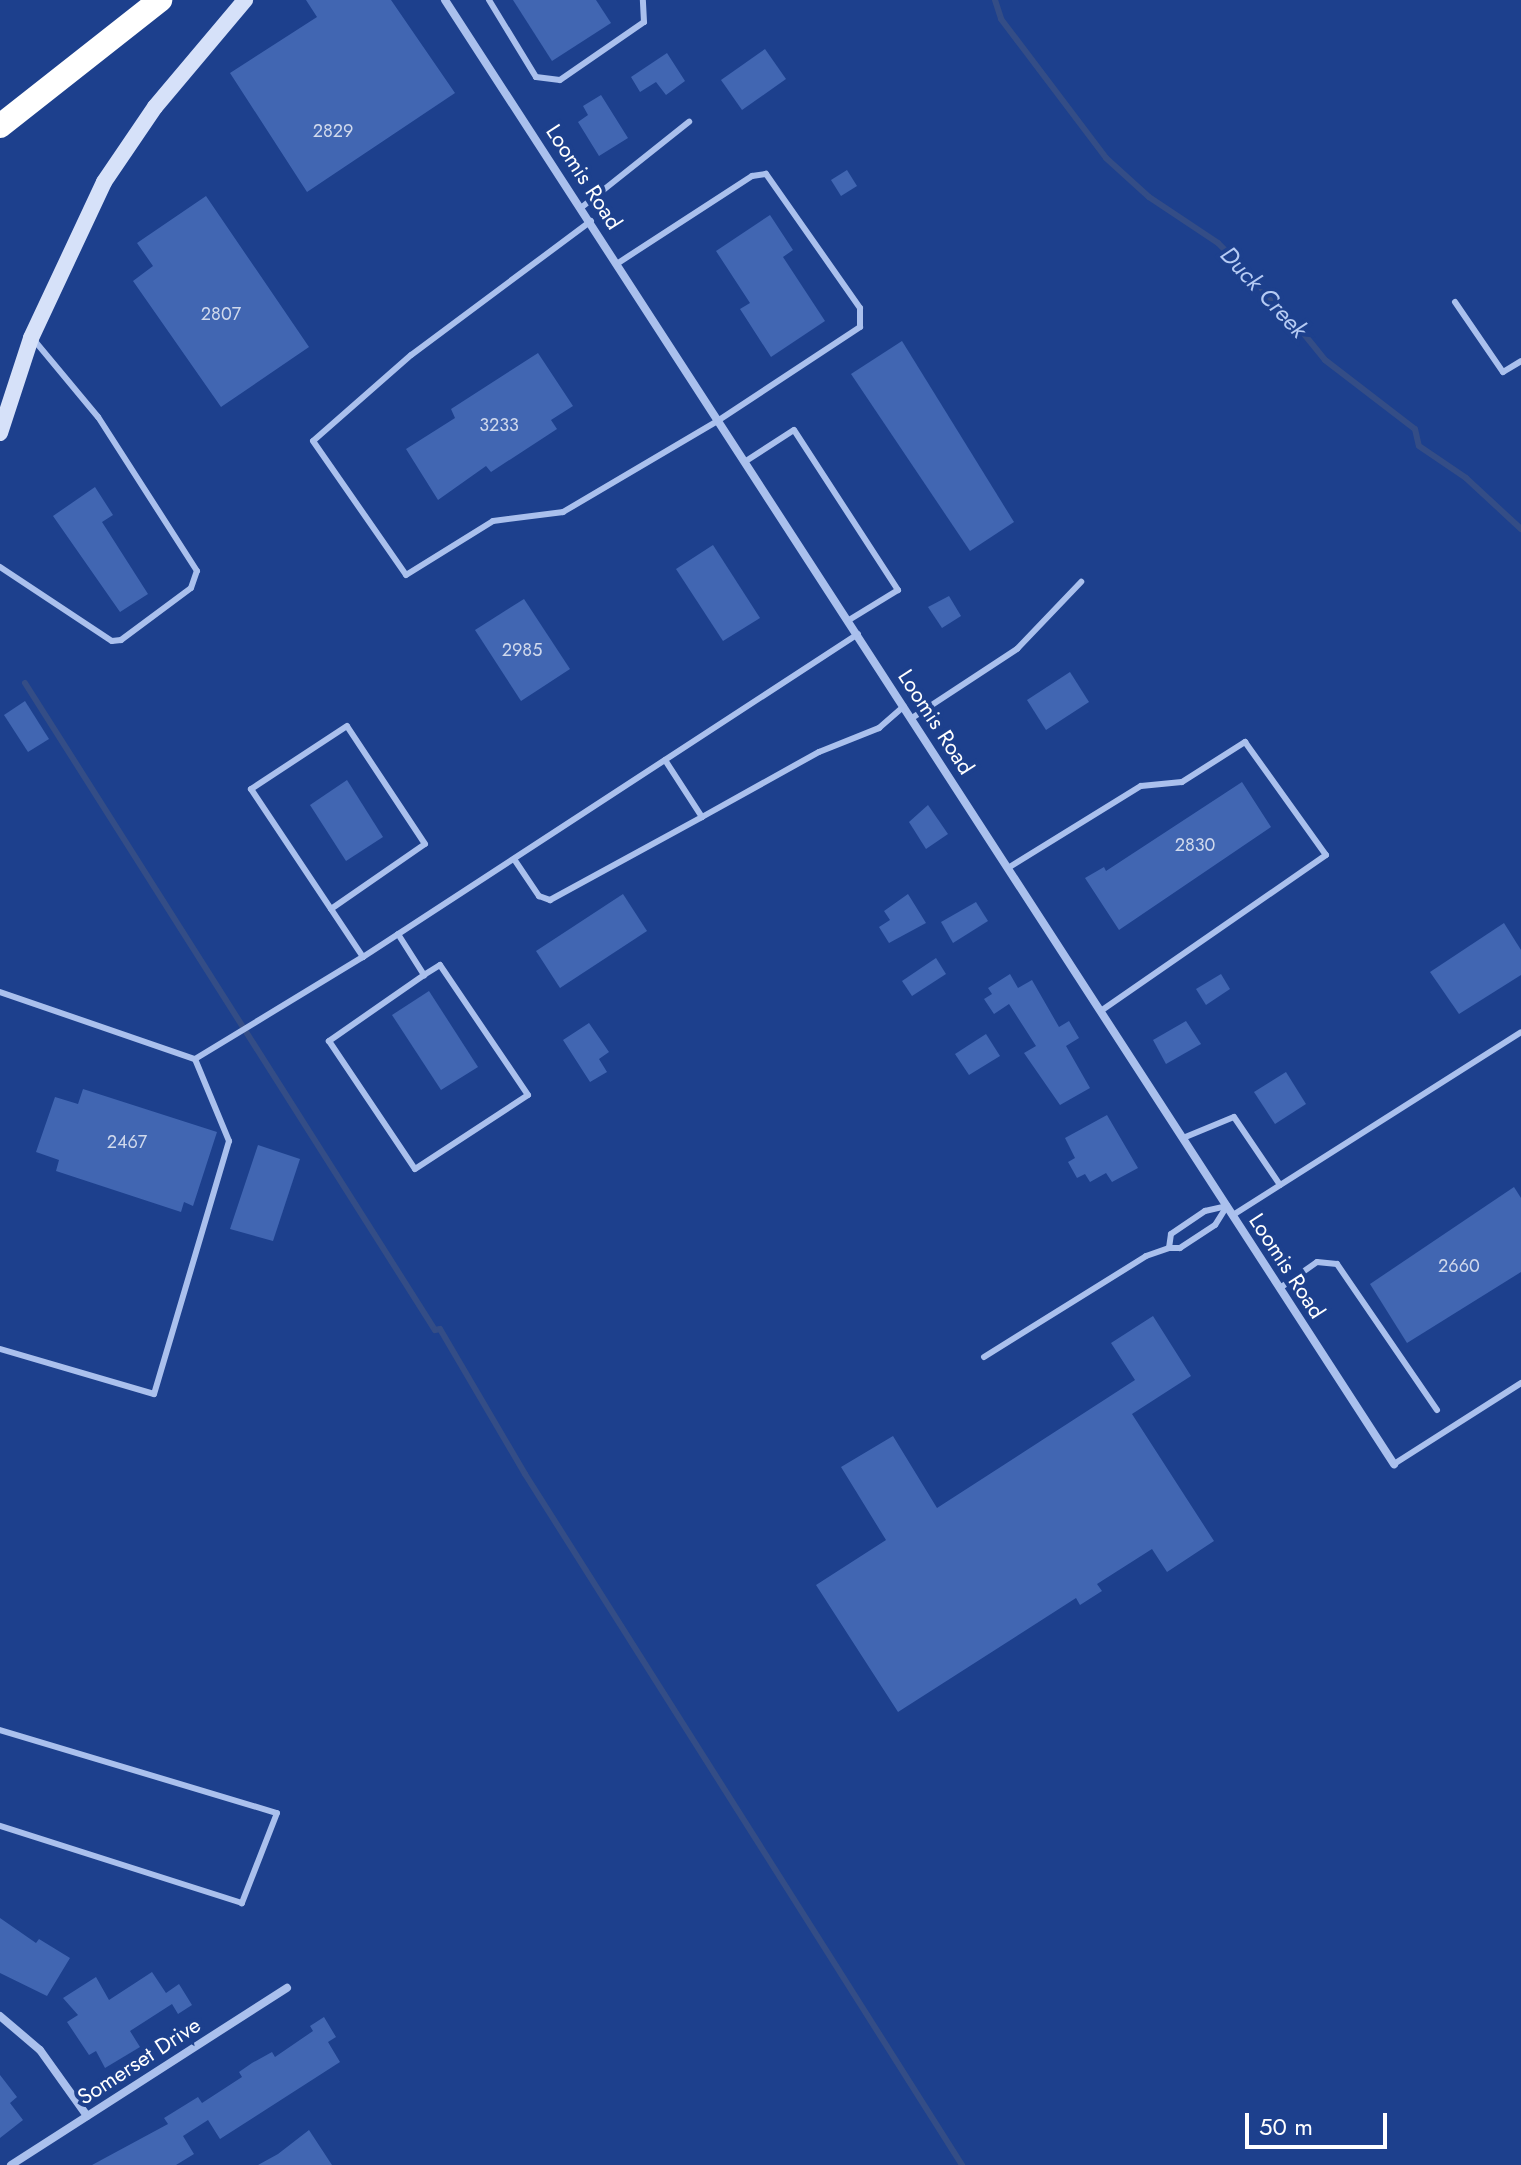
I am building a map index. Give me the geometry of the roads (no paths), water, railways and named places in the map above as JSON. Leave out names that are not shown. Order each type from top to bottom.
[{"type":"highway","points":[[0,126],[160,0]]},
{"type":"street","points":[[0,433],[31,338],[104,182],[155,107],[245,0]]},
{"type":"street","name":"Loomis Road","points":[[445,0],[1394,1464]]},
{"type":"street","name":"Somerset Drive","points":[[11,2165],[287,1988]]},
{"type":"street","points":[[0,2016],[40,2050],[87,2116]]},
{"type":"lane","points":[[489,0],[536,77],[560,80],[644,22],[643,0]]},
{"type":"lane","points":[[582,207],[689,122]]},
{"type":"lane","points":[[591,221],[411,355],[313,441],[406,575],[493,521],[563,512],[719,420],[860,327],[860,308],[766,174],[752,176],[618,263]]},
{"type":"lane","points":[[1455,302],[1503,372],[1521,361]]},
{"type":"lane","points":[[0,567],[112,641],[121,640],[191,588],[197,571],[98,417],[31,338]]},
{"type":"lane","points":[[746,461],[794,430],[890,577],[898,590],[849,620]]},
{"type":"lane","points":[[912,718],[1017,649],[1081,582]]},
{"type":"lane","points":[[195,1059],[363,957],[858,634]]},
{"type":"lane","points":[[514,859],[539,896],[550,900],[819,752],[879,728],[904,706]]},
{"type":"lane","points":[[331,909],[425,844],[347,726],[251,789],[331,909],[363,957]]},
{"type":"lane","points":[[1008,868],[1141,786],[1182,782],[1245,742],[1326,855],[1101,1011]]},
{"type":"lane","points":[[665,760],[702,817]]},
{"type":"lane","points":[[398,934],[424,975]]},
{"type":"lane","points":[[440,965],[528,1095],[415,1169],[329,1041],[424,975],[440,965]]},
{"type":"lane","points":[[0,992],[195,1059],[229,1141],[154,1394],[0,1349]]},
{"type":"lane","points":[[1233,1215],[1521,1032]]},
{"type":"lane","points":[[1183,1138],[1234,1117],[1280,1185]]},
{"type":"lane","points":[[1169,1248],[1171,1234],[1205,1211],[1227,1206]]},
{"type":"lane","points":[[984,1357],[1146,1256],[1169,1248],[1180,1248],[1215,1225],[1227,1206]]},
{"type":"lane","points":[[1280,1288],[1317,1262],[1337,1264],[1437,1410]]},
{"type":"lane","points":[[1394,1464],[1521,1383]]},
{"type":"lane","points":[[0,1730],[277,1813],[242,1903],[0,1826]]},
{"type":"waterway","name":"Duck Creek","points":[[995,0],[1001,19],[1106,158],[1149,197],[1218,243],[1257,282],[1292,330],[1304,334],[1325,360],[1415,429],[1419,446],[1466,478],[1521,529]]},
{"type":"waterway","points":[[25,683],[435,1330],[440,1329],[525,1474],[962,2165]]}]
